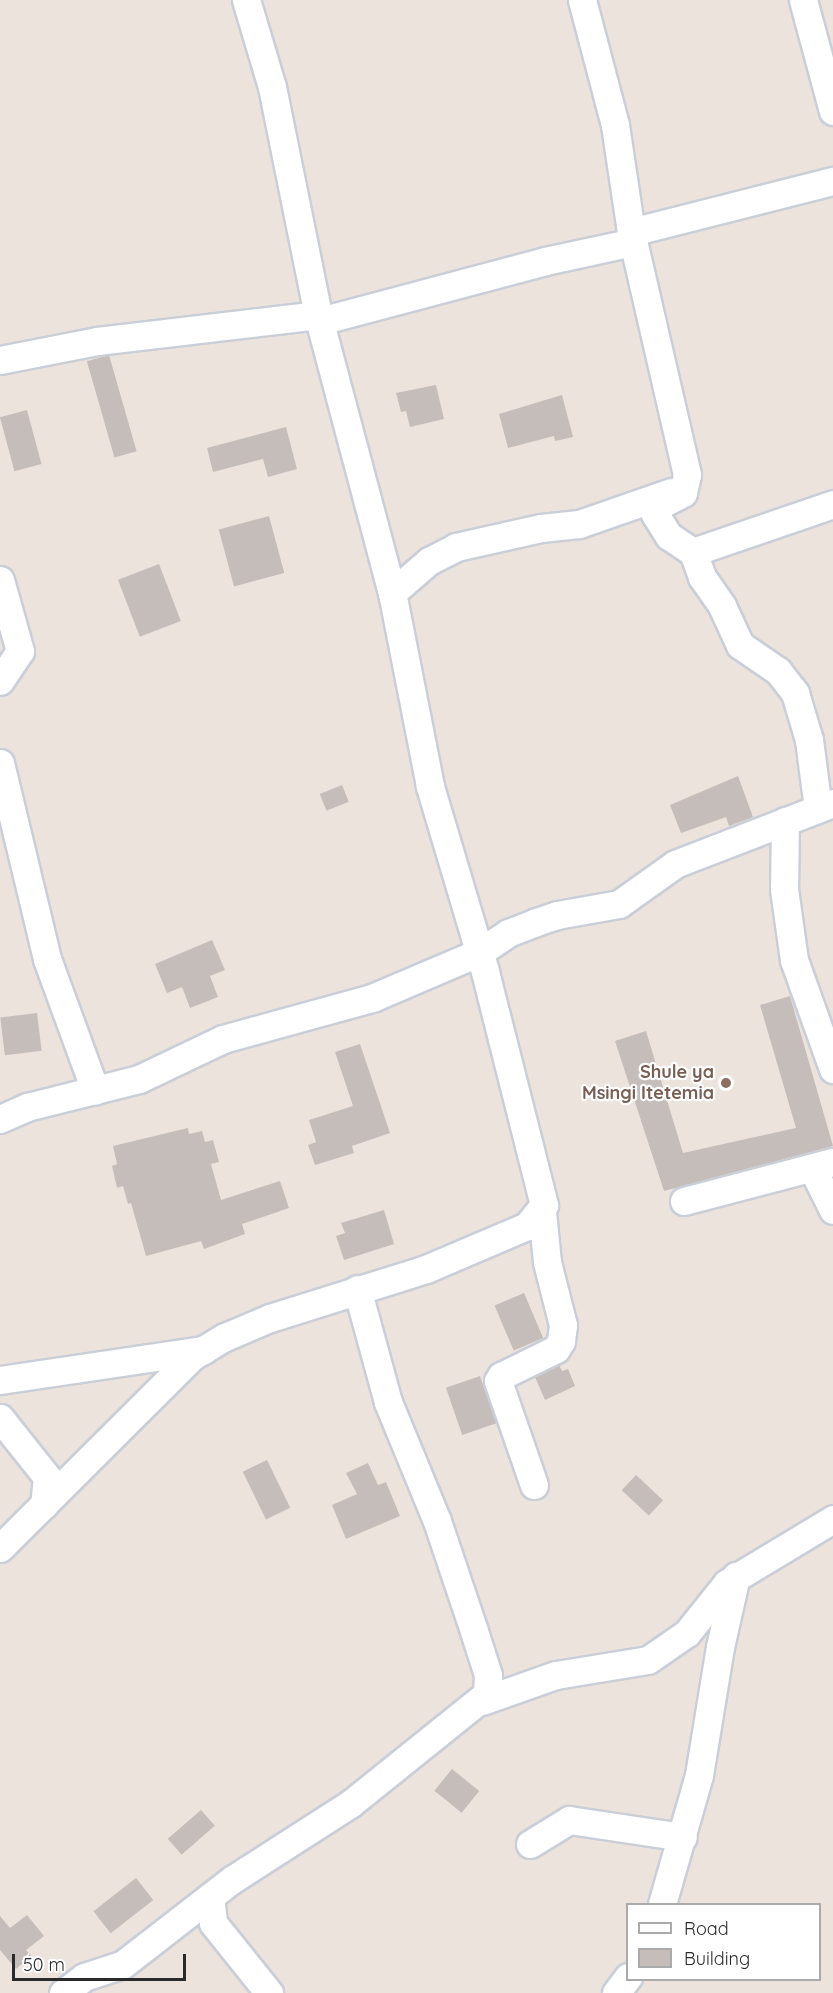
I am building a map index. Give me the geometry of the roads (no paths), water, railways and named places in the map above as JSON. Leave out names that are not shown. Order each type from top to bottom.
[{"type":"street","points":[[246,0],[272,87],[319,318],[392,593],[430,786],[480,952],[545,1197],[542,1212],[547,1262],[563,1324],[561,1341],[556,1348],[501,1376],[498,1381],[534,1485]]},
{"type":"street","points":[[0,1119],[27,1107],[139,1079],[223,1039],[372,998],[480,952],[507,933],[557,915],[619,904],[675,864],[825,806],[795,693],[778,671],[740,645],[722,606],[702,577],[693,552],[669,536],[655,514],[656,507],[677,497],[686,488],[687,475],[632,237],[612,114],[582,0]]},
{"type":"street","points":[[803,0],[833,111]]},
{"type":"street","points":[[0,360],[97,341],[319,318],[545,261],[833,181]]},
{"type":"street","points":[[392,593],[429,561],[456,547],[541,528],[579,524],[686,488]]},
{"type":"street","points":[[693,552],[833,504]]},
{"type":"street","points":[[0,580],[20,651],[0,681]]},
{"type":"street","points":[[0,763],[47,959],[95,1090]]},
{"type":"street","points":[[785,822],[784,889],[794,960],[833,1069]]},
{"type":"street","points":[[684,1201],[823,1165],[833,1210]]},
{"type":"street","points":[[0,1380],[204,1350],[270,1318],[426,1269],[527,1226],[542,1212]]},
{"type":"street","points":[[63,1993],[84,1977],[122,1965],[210,1897],[350,1804],[482,1701],[487,1694],[488,1675],[437,1521],[388,1402],[357,1289]]},
{"type":"street","points":[[0,1548],[204,1350]]},
{"type":"street","points":[[0,1418],[47,1477],[44,1505]]},
{"type":"street","points":[[482,1701],[556,1676],[648,1660],[687,1634],[716,1593],[736,1576],[833,1519]]},
{"type":"street","points":[[663,1903],[699,1775],[720,1647],[736,1576]]},
{"type":"street","points":[[530,1844],[569,1820],[683,1837]]},
{"type":"street","points":[[210,1897],[213,1923],[269,1993]]},
{"type":"street","points":[[615,1993],[626,1978]]},
{"type":"place","name":"Shule ya Msingi Itetemia","points":[[726,1083]]}]
